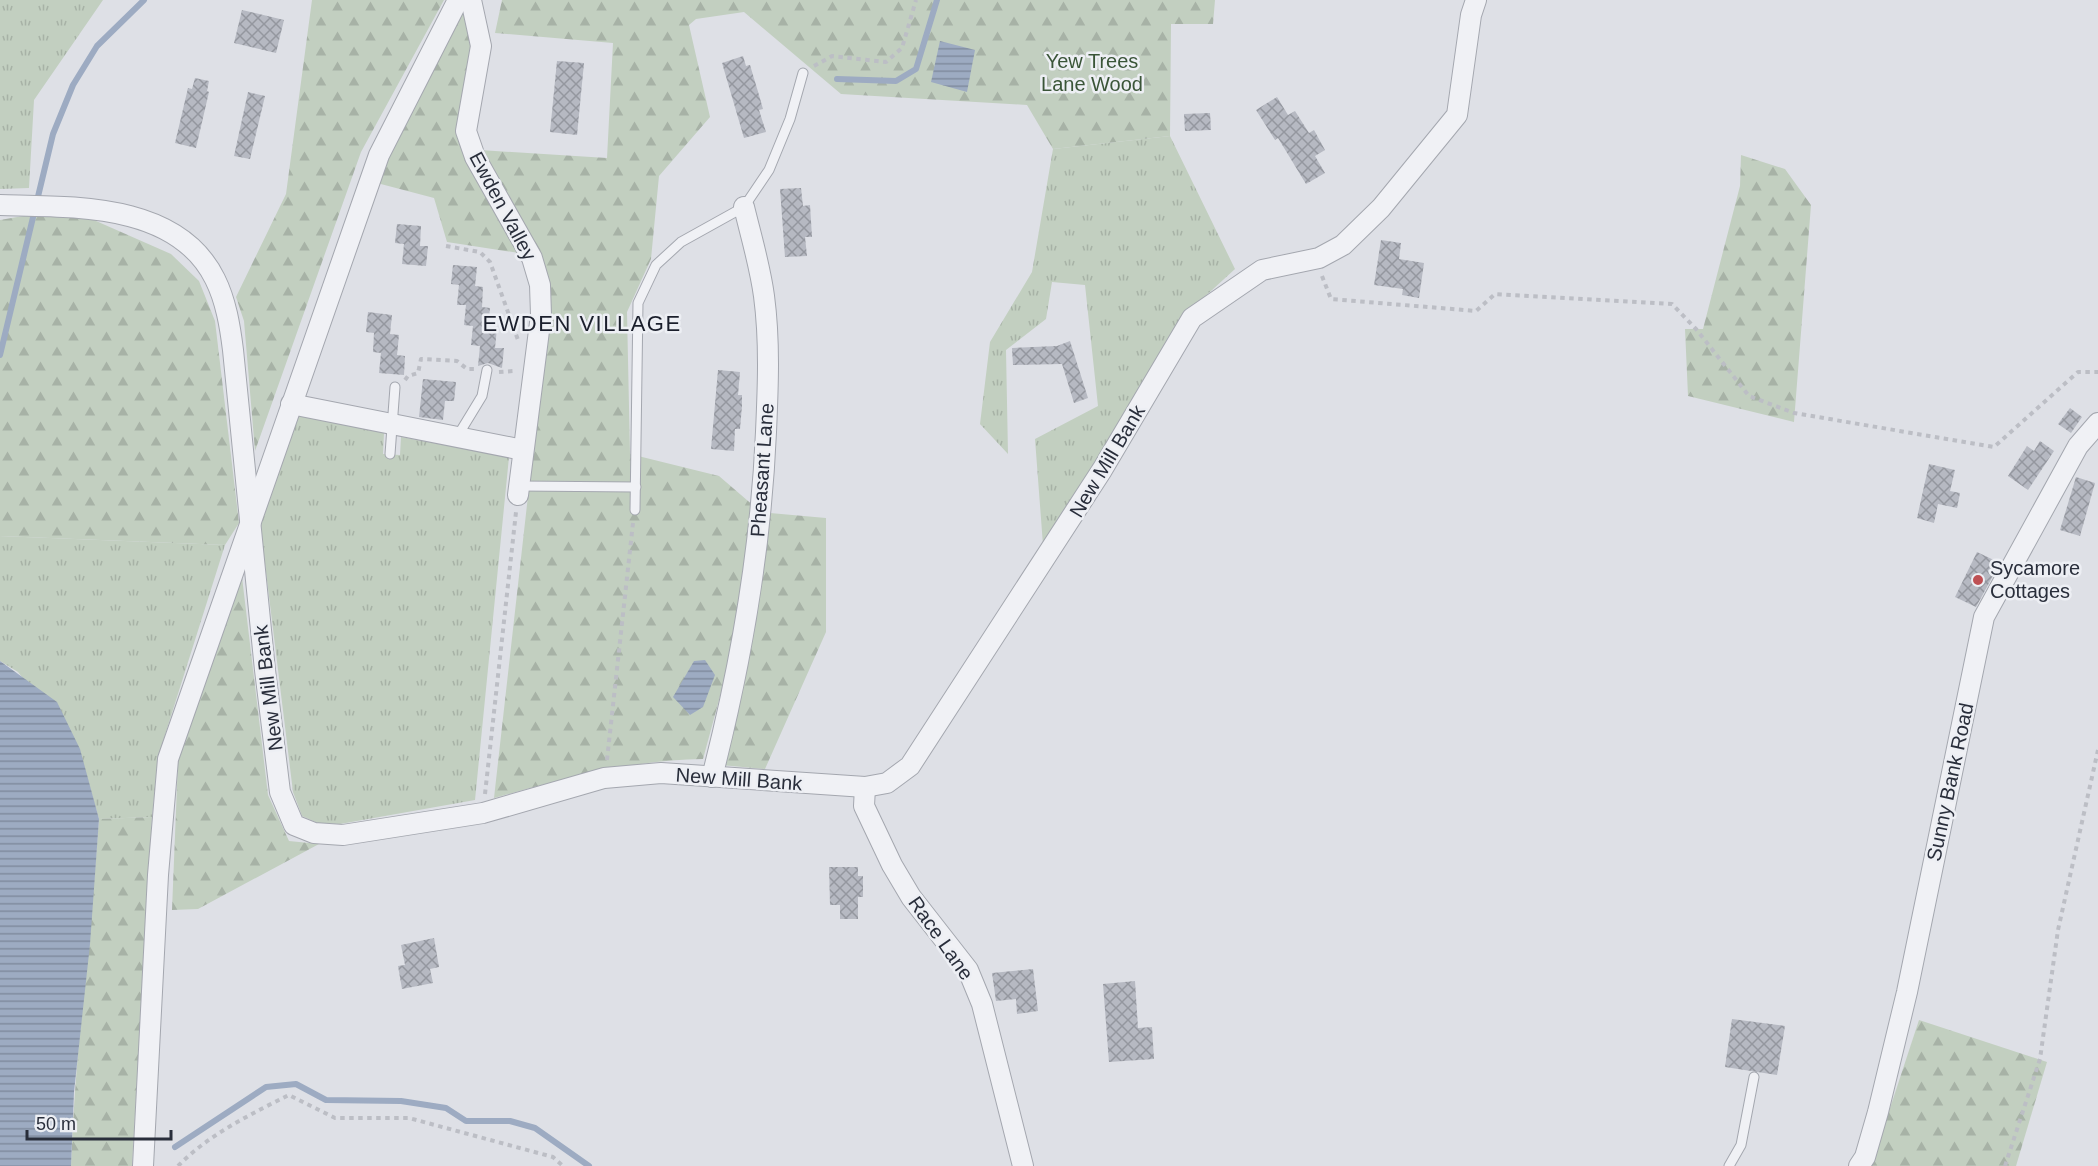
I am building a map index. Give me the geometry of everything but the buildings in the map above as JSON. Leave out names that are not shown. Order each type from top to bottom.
[{"type":"street","points":[[143,1166],[158,875],[168,759],[379,154],[458,0]]},
{"type":"street","name":"Ewden Valley","points":[[471,0],[481,46],[466,131],[475,157],[532,258],[540,285],[541,315],[518,490]]},
{"type":"street","name":"New Mill Bank","points":[[0,205],[81,207],[129,216],[159,226],[183,241],[204,260],[215,278],[222,296],[232,340],[280,792],[294,825],[314,833],[343,835],[483,813],[604,778],[661,773],[865,787],[887,783],[910,766],[1102,470],[1192,318],[1262,270],[1319,258],[1343,245],[1381,208],[1434,146],[1457,115],[1471,15],[1476,0]]},
{"type":"street","name":"Pheasant Lane","points":[[712,777],[731,703],[754,571],[764,491],[768,379],[764,295],[744,207]]},
{"type":"street","points":[[291,404],[523,450]]},
{"type":"street","name":"Sunny Bank Road","points":[[1859,1166],[1865,1157],[1878,1112],[1907,992],[1984,617],[2078,446],[2098,423]]},
{"type":"street","name":"Race Lane","points":[[865,787],[864,807],[892,865],[911,897],[968,970],[982,1004],[1023,1166]]},
{"type":"lane","points":[[635,510],[638,303],[656,265],[681,242],[744,207],[769,170],[790,119],[803,73]]},
{"type":"lane","points":[[457,437],[482,397],[487,370]]},
{"type":"lane","points":[[390,454],[395,387]]},
{"type":"lane","points":[[518,490],[636,487]]},
{"type":"lane","points":[[1729,1166],[1741,1145],[1754,1077]]},
{"type":"path","points":[[803,73],[832,56],[886,62],[902,48],[916,0]]},
{"type":"path","points":[[446,246],[480,252],[490,262],[519,344]]},
{"type":"path","points":[[1319,267],[1330,299],[1476,311],[1495,294],[1672,304],[1696,329],[1749,396],[1794,413],[1994,447],[2078,372],[2098,372]]},
{"type":"path","points":[[395,387],[403,384],[408,376],[418,373],[421,359],[457,361],[467,369],[513,373],[515,363]]},
{"type":"path","points":[[483,813],[518,490]]},
{"type":"path","points":[[604,778],[635,510]]},
{"type":"path","points":[[2005,1166],[2040,1059],[2058,930],[2098,750]]},
{"type":"path","points":[[178,1166],[191,1153],[247,1117],[289,1095],[335,1118],[410,1119],[553,1157],[563,1166]]},
{"type":"green space","points":[[0,0],[103,0],[34,100],[29,188],[0,189]]},
{"type":"green space","points":[[312,0],[444,0],[361,152],[255,451],[244,321],[236,297],[286,194]]},
{"type":"green space","name":"Yew Trees Lane Wood","points":[[502,0],[1215,0],[1213,24],[1171,24],[1170,136],[1053,149],[1027,105],[841,94],[744,12],[696,19],[689,25],[710,117],[659,176],[651,259],[627,312],[630,454],[719,476],[755,507],[729,663],[703,759],[623,767],[494,798],[548,318],[480,150],[607,158],[613,43],[495,33]]},
{"type":"green space","points":[[464,1],[475,48],[463,132],[519,253],[447,242],[434,198],[377,183],[387,155]]},
{"type":"green space","points":[[1170,136],[1235,269],[1188,312],[1043,545],[1035,439],[1098,406],[1085,285],[1052,282],[1046,319],[1006,350],[1008,454],[980,424],[990,342],[1032,272],[1053,149]]},
{"type":"green space","points":[[1741,155],[1785,169],[1811,205],[1794,422],[1688,396],[1685,329],[1703,329],[1740,186]]},
{"type":"green space","points":[[23,216],[87,217],[171,254],[199,281],[215,321],[239,523],[225,545],[0,536],[0,220]]},
{"type":"green space","points":[[296,414],[384,433],[383,454],[400,455],[401,437],[509,457],[475,800],[340,824],[318,823],[302,816],[293,792],[260,523]]},
{"type":"green space","points":[[770,513],[826,518],[826,632],[765,769],[721,765],[736,721]]},
{"type":"green space","points":[[0,536],[225,545],[159,754],[152,817],[99,819],[79,749],[18,672],[0,661]]},
{"type":"green space","points":[[242,577],[268,795],[289,841],[319,844],[198,909],[172,910],[178,761]]},
{"type":"green space","points":[[152,817],[132,1166],[71,1166],[76,1079],[99,819]]},
{"type":"green space","points":[[1919,1020],[2047,1062],[2016,1166],[1871,1166]]},
{"type":"water","points":[[940,41],[975,50],[967,92],[931,82]]},
{"type":"water","points":[[705,660],[715,675],[703,707],[690,715],[673,697],[694,661]]},
{"type":"water","points":[[0,661],[57,702],[80,749],[99,819],[90,944],[74,1092],[71,1166],[0,1166]]},
{"type":"waterway","points":[[0,355],[53,134],[73,85],[97,46],[144,0]]},
{"type":"waterway","points":[[837,79],[896,81],[916,69],[937,0]]},
{"type":"waterway","points":[[175,1147],[266,1087],[296,1084],[326,1100],[401,1101],[446,1108],[466,1121],[510,1121],[535,1128],[589,1166]]},
{"type":"place","name":"Sycamore Cottages","points":[[1978,580]]},
{"type":"district","name":"EWDEN VILLAGE","points":[[582,323]]}]
